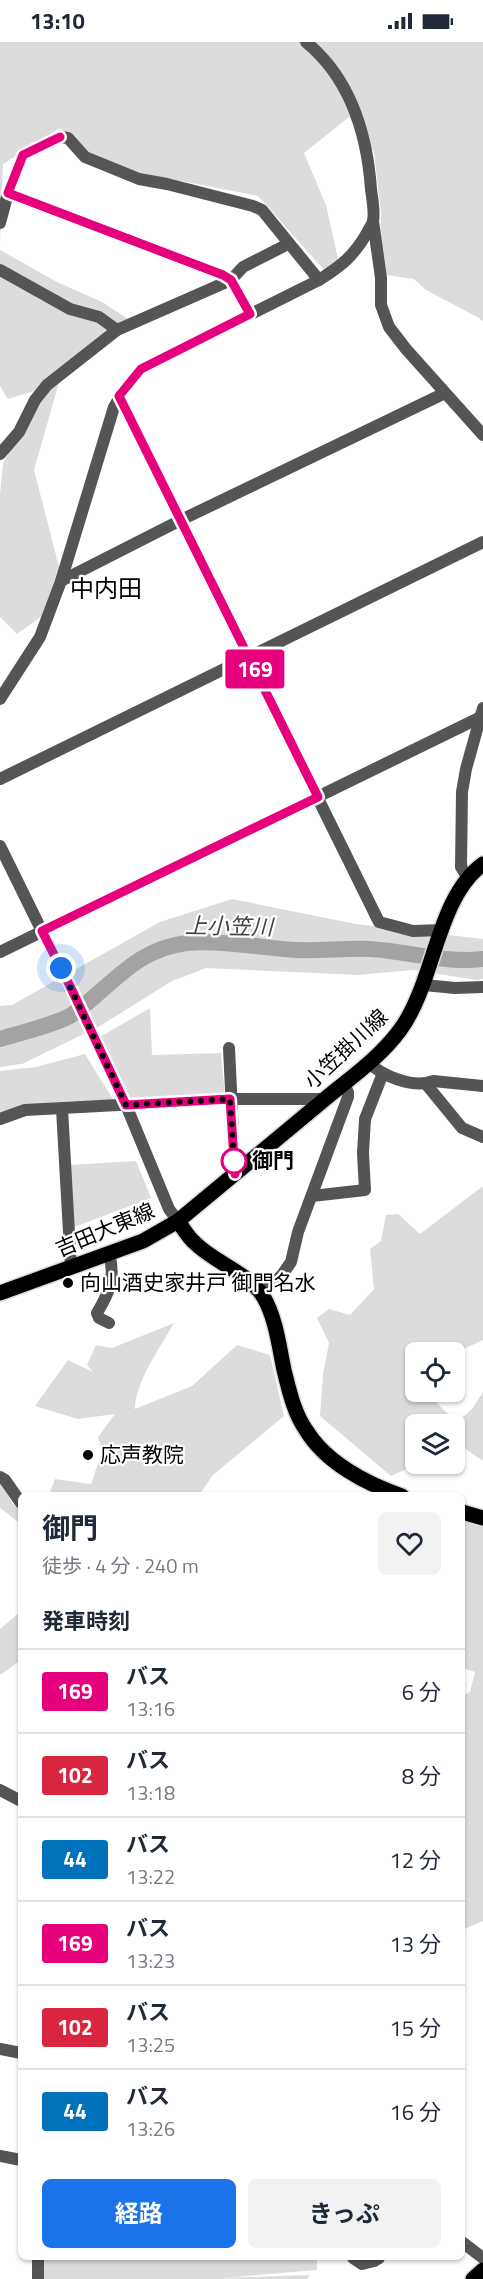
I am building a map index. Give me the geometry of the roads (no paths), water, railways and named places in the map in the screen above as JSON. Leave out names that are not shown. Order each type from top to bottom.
[{"type":"main road","name":"小笠掛川線","points":[[178,1221],[325,1099],[399,1032],[409,1017],[426,981],[440,934],[456,896],[468,878],[483,864]]},
{"type":"main road","name":"吉田大東線","points":[[0,1293],[143,1241],[178,1221],[195,1243],[249,1281],[261,1294],[269,1308],[276,1331],[291,1398],[306,1431],[347,1470],[370,1484],[391,1492]]},
{"type":"main road","points":[[465,1513],[483,1518]]},
{"type":"main road","points":[[473,2279],[483,2270]]},
{"type":"street","points":[[306,42],[333,68],[358,122],[367,153],[381,278],[381,305],[389,327],[483,435]]},
{"type":"street","points":[[0,223],[8,193],[23,155],[60,137],[68,138],[85,157],[139,179],[167,184],[262,210],[318,280]]},
{"type":"street","points":[[8,193],[231,280],[250,314]]},
{"type":"street","points":[[0,699],[40,637],[61,581],[119,396],[141,369],[318,280],[343,265],[357,251],[373,221]]},
{"type":"street","points":[[0,454],[19,432],[35,400],[47,385],[117,330],[231,280],[243,267],[288,244]]},
{"type":"street","points":[[0,270],[70,309],[99,317],[117,330]]},
{"type":"street","points":[[61,581],[181,520],[445,393]]},
{"type":"street","points":[[119,396],[379,922],[413,931],[440,934]]},
{"type":"street","points":[[0,779],[483,542]]},
{"type":"street","points":[[0,952],[318,797],[482,712]]},
{"type":"street","points":[[468,878],[461,867],[462,792],[482,712]]},
{"type":"street","points":[[0,846],[70,986],[126,1105],[150,1169],[169,1209],[178,1221]]},
{"type":"street","points":[[426,981],[455,988],[483,987]]},
{"type":"street","points":[[229,1048],[235,1174]]},
{"type":"street","points":[[368,1062],[383,1073],[404,1080],[426,1084],[433,1081],[483,1086]]},
{"type":"street","points":[[312,1197],[365,1190],[363,1153],[365,1119],[383,1073]]},
{"type":"street","points":[[261,1294],[282,1275],[291,1262],[298,1232],[348,1097],[348,1092],[342,1084]]},
{"type":"street","points":[[426,1084],[462,1128],[483,1137]]},
{"type":"street","points":[[0,1119],[25,1110],[230,1099],[325,1099]]},
{"type":"street","points":[[62,1109],[71,1268]]},
{"type":"street","points":[[109,1254],[113,1270],[110,1292],[97,1313],[99,1318],[109,1323]]},
{"type":"street","points":[[0,1477],[5,1480],[18,1499]]},
{"type":"street","points":[[0,1790],[18,1799]]},
{"type":"street","points":[[0,2049],[18,2052]]},
{"type":"street","points":[[0,2156],[18,2159]]},
{"type":"street","points":[[465,2244],[483,2258]]},
{"type":"street","points":[[38,2260],[38,2279]]},
{"type":"street","points":[[356,2260],[362,2264],[376,2260]]},
{"type":"waterway","name":"上小笠川","points":[[0,1039],[49,1025],[73,1014],[138,961],[169,947],[187,943],[227,943],[297,950],[370,949],[441,959],[483,959]]},
{"type":"place","name":"御門","points":[[234,1161]]},
{"type":"place","name":"向山酒史家井戸 御門名水","points":[[68,1283]]},
{"type":"place","name":"応声教院","points":[[88,1455]]},
{"type":"district","name":"中内田","points":[[106,589]]}]
